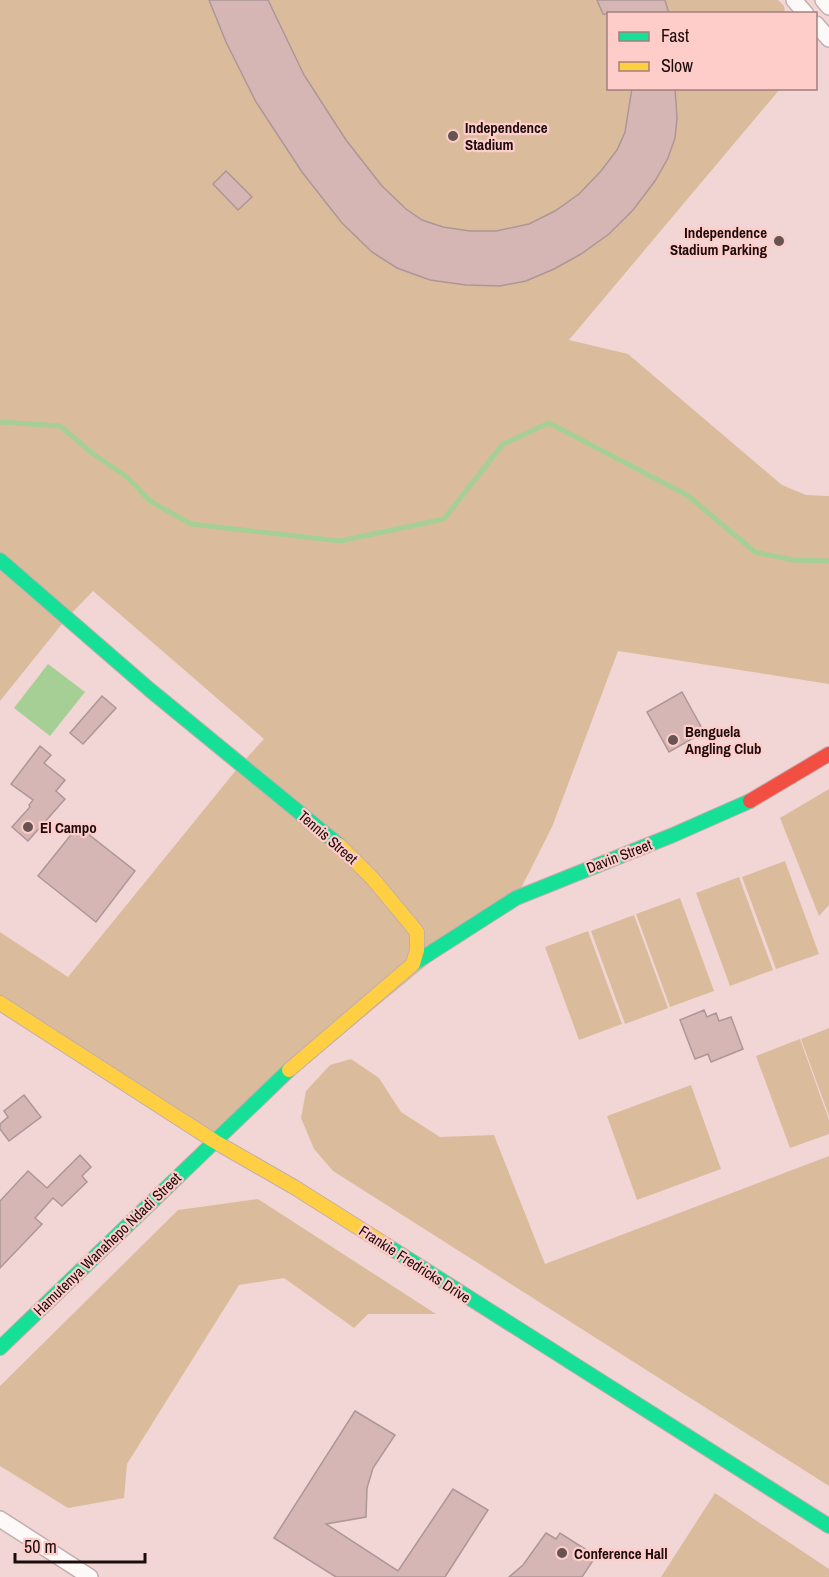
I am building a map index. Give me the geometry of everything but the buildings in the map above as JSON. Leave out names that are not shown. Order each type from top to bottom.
[{"type":"street","points":[[794,0],[804,12]]},
{"type":"street","points":[[822,0],[829,7]]},
{"type":"street","points":[[817,25],[829,39]]},
{"type":"street","name":"Tennis Street","points":[[0,560],[150,690],[345,850],[374,879],[417,932],[417,950],[413,964]]},
{"type":"street","name":"Davin Street","points":[[413,964],[516,897],[673,835],[744,804],[829,754]]},
{"type":"street","points":[[214,1141],[293,1066],[413,964]]},
{"type":"street","name":"Frankie Fredricks Drive","points":[[0,1003],[214,1141],[294,1186],[829,1526]]},
{"type":"street","name":"Hamutenya Wanahepo Ndadi Street","points":[[0,1348],[214,1141]]},
{"type":"street","points":[[0,1519],[90,1577]]},
{"type":"shaded area","points":[[0,0],[778,0],[784,6],[785,12],[607,12],[607,90],[779,90],[569,340],[628,354],[782,485],[806,495],[829,496],[829,684],[618,651],[552,827],[516,898],[486,916],[214,1141],[0,1003],[0,932],[68,977],[241,764],[264,739],[93,591],[66,619],[0,701]]},
{"type":"shaded area","points":[[48,664],[85,692],[50,736],[14,708]]},
{"type":"shaded area","points":[[829,789],[829,905],[819,916],[780,818]]},
{"type":"shaded area","points":[[785,861],[819,954],[776,969],[742,877]]},
{"type":"shaded area","points":[[739,877],[773,970],[730,986],[696,893]]},
{"type":"shaded area","points":[[680,898],[714,991],[670,1007],[636,914]]},
{"type":"shaded area","points":[[634,915],[668,1008],[625,1024],[591,931]]},
{"type":"shaded area","points":[[588,931],[622,1024],[579,1040],[545,947]]},
{"type":"shaded area","points":[[829,1028],[829,1116],[801,1039]]},
{"type":"shaded area","points":[[800,1039],[829,1120],[829,1134],[790,1148],[756,1056]]},
{"type":"shaded area","points":[[351,1059],[379,1078],[401,1112],[440,1137],[494,1135],[545,1264],[829,1156],[829,1486],[333,1171],[314,1149],[301,1118],[306,1091],[330,1065]]},
{"type":"shaded area","points":[[691,1085],[721,1169],[637,1200],[607,1116]]},
{"type":"shaded area","points":[[258,1199],[436,1314],[368,1314],[354,1328],[284,1278],[239,1285],[127,1464],[124,1498],[68,1508],[0,1466],[0,1386],[178,1210]]},
{"type":"shaded area","points":[[715,1493],[829,1569],[829,1577],[661,1577]]},
{"type":"waterway","points":[[0,422],[60,426],[92,453],[128,478],[150,501],[191,524],[340,541],[444,519],[503,444],[549,423],[687,495],[755,552],[793,560],[829,561]]},
{"type":"traffic: fast","points":[[0,560],[150,690],[339,845]]},
{"type":"traffic: fast","points":[[413,964],[516,898],[673,835],[750,801]]},
{"type":"traffic: fast","points":[[0,1348],[289,1070]]},
{"type":"traffic: fast","points":[[386,1245],[829,1526]]},
{"type":"traffic: slow","points":[[289,1070],[413,964],[417,950],[417,932],[373,879],[339,845]]},
{"type":"traffic: slow","points":[[0,1003],[214,1141],[294,1187],[386,1245]]},
{"type":"traffic: jam","points":[[750,801],[829,754]]},
{"type":"place","name":"Independence Stadium","points":[[453,136]]},
{"type":"place","name":"Independence Stadium Parking","points":[[779,241]]},
{"type":"place","name":"Benguela Angling Club","points":[[673,740]]},
{"type":"place","name":"El Campo","points":[[28,827]]},
{"type":"place","name":"Conference Hall","points":[[562,1553]]}]
